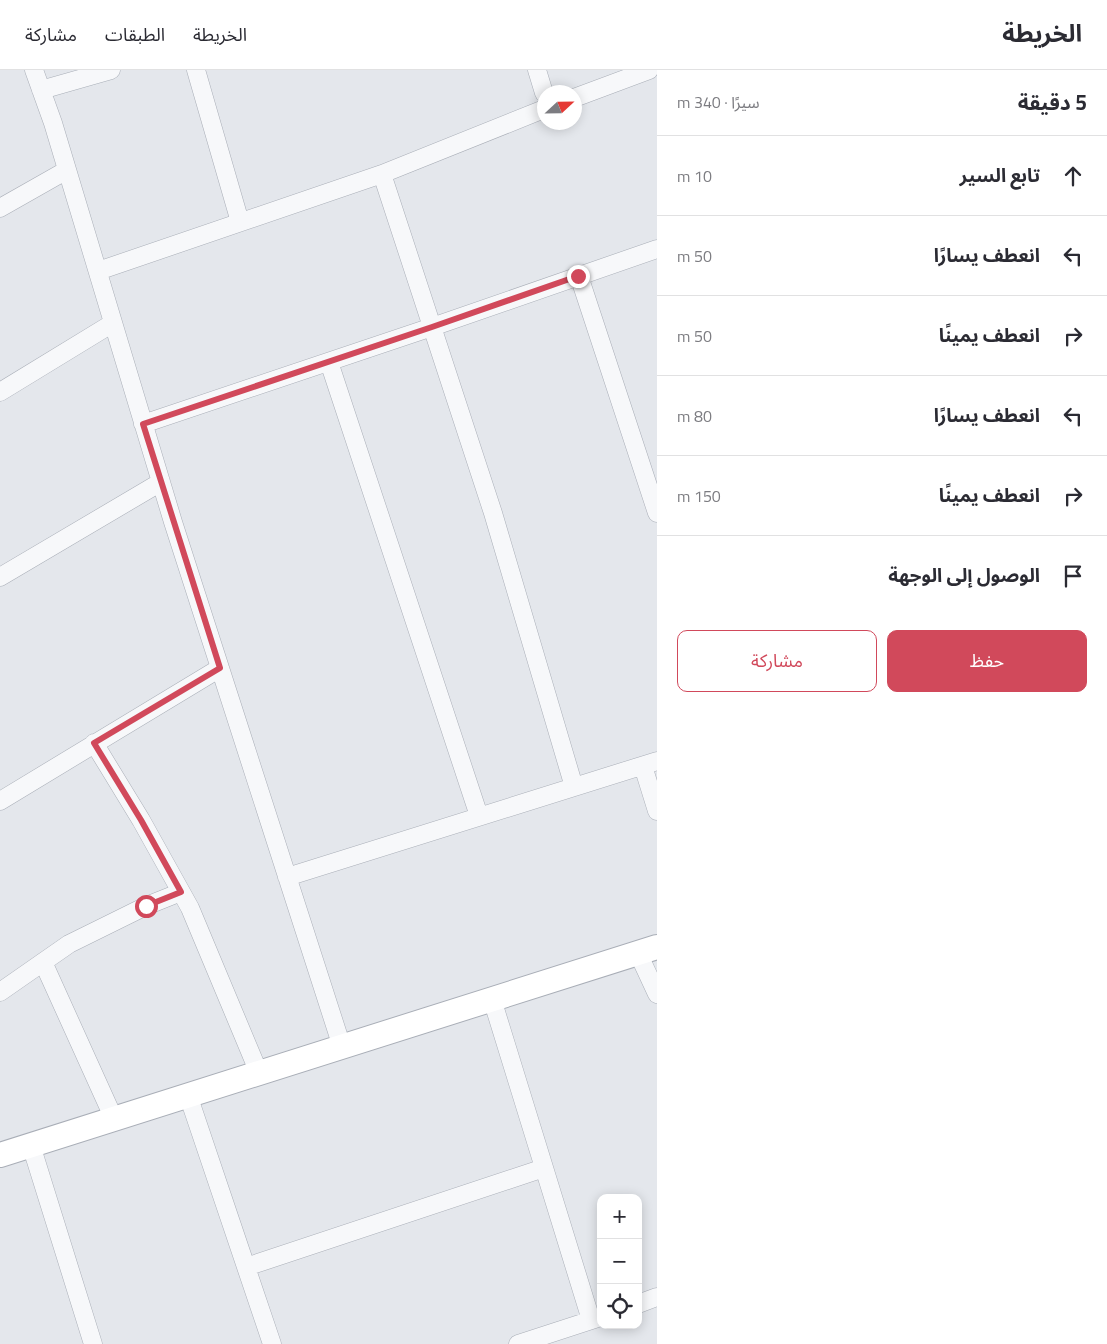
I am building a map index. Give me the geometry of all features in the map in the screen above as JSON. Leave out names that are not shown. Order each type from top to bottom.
[{"type":"street","points":[[34,70],[53,123],[161,482],[342,1047]]},
{"type":"street","points":[[41,90],[111,70]]},
{"type":"street","points":[[196,70],[240,222]]},
{"type":"street","points":[[537,70],[542,85]]},
{"type":"street","points":[[582,95],[649,70]]},
{"type":"street","points":[[98,271],[382,174],[537,112]]},
{"type":"street","points":[[0,208],[67,170]]},
{"type":"street","points":[[382,174],[493,513],[574,787]]},
{"type":"street","points":[[143,424],[657,249]]},
{"type":"street","points":[[578,276],[657,513]]},
{"type":"street","points":[[0,392],[113,323]]},
{"type":"street","points":[[329,362],[479,816]]},
{"type":"street","points":[[0,577],[161,482]]},
{"type":"street","points":[[0,801],[220,668]]},
{"type":"street","points":[[94,743],[141,820],[190,908],[259,1073]]},
{"type":"street","points":[[288,877],[650,764],[657,811]]},
{"type":"street","points":[[0,992],[70,944],[146,906],[181,892]]},
{"type":"street","points":[[0,1155],[648,950],[657,994]]},
{"type":"street","points":[[43,962],[114,1119]]},
{"type":"street","points":[[492,999],[544,1168],[596,1318],[518,1344]]},
{"type":"street","points":[[188,1096],[272,1344]]},
{"type":"street","points":[[31,1145],[93,1344]]},
{"type":"street","points":[[246,1267],[544,1168]]},
{"type":"street","points":[[642,1303],[657,1297]]},
{"type":"route","points":[[146,906],[181,892],[141,820],[94,743],[220,668],[143,424],[578,276]]}]
